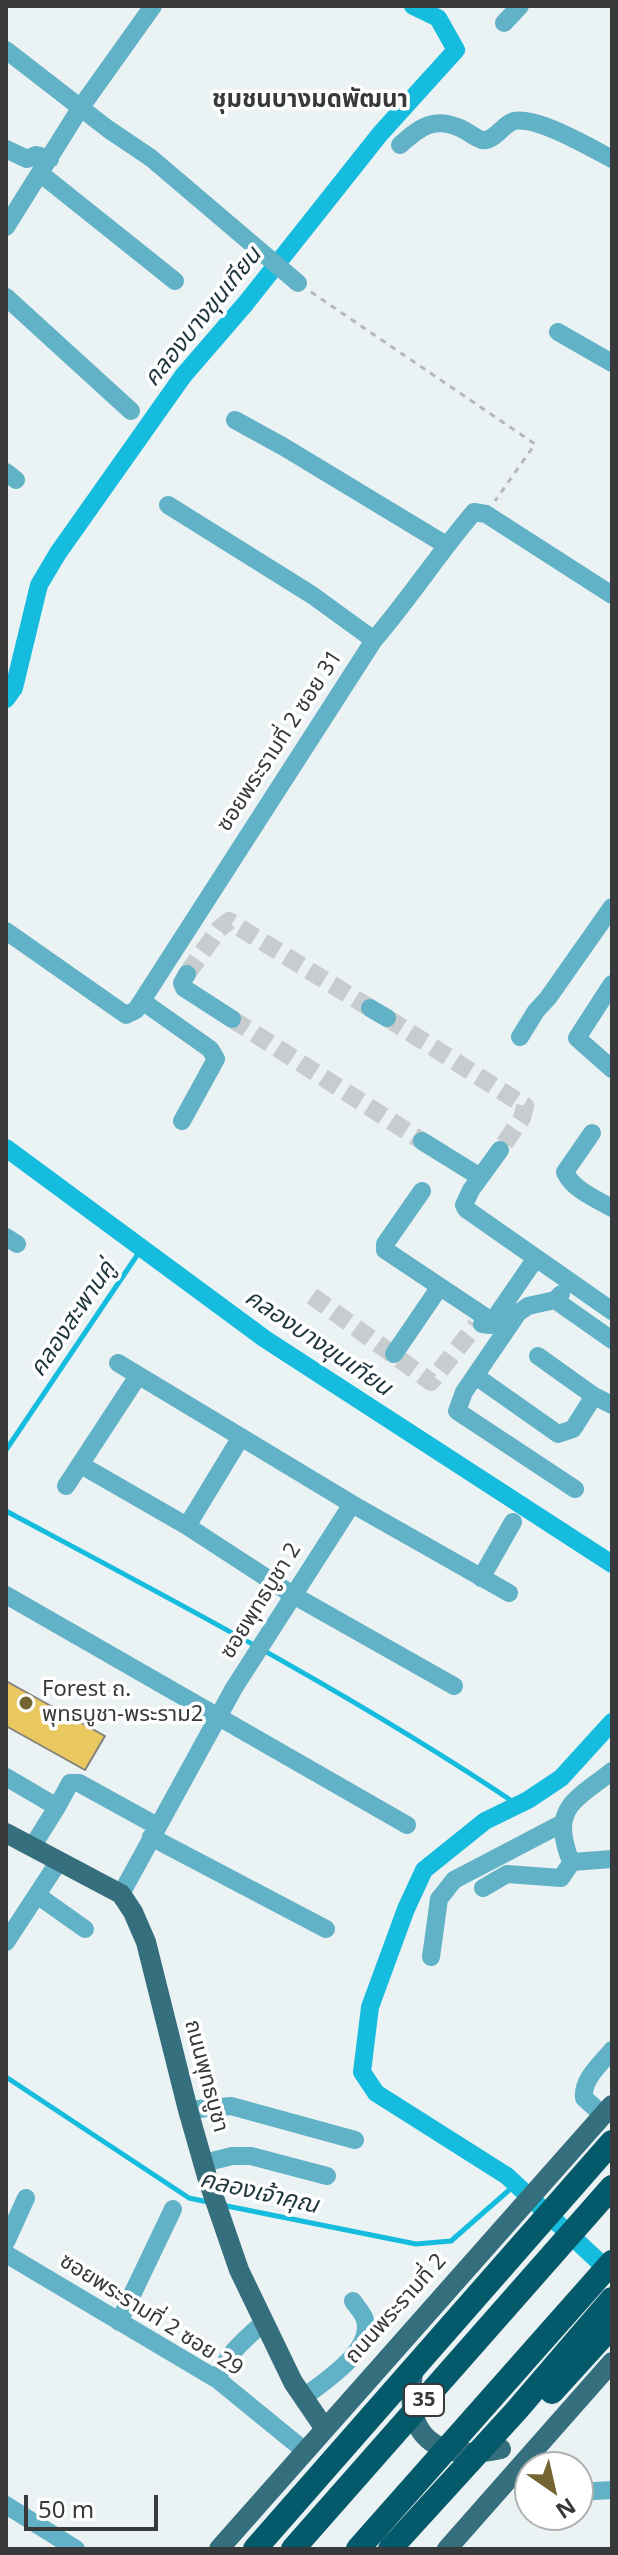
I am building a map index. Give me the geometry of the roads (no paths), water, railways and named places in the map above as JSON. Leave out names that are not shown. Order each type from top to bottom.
[{"type":"highway","points":[[255,2549],[612,2142]]},
{"type":"highway","name":"35","points":[[290,2549],[612,2187]]},
{"type":"highway","points":[[308,2549],[612,2205]]},
{"type":"highway","points":[[358,2549],[612,2262]]},
{"type":"highway","points":[[390,2549],[516,2411],[612,2299]]},
{"type":"highway","points":[[413,2549],[612,2326]]},
{"type":"main road","points":[[6,1833],[121,1894]]},
{"type":"main road","name":"ถนนพุทธบูชา","points":[[121,1894],[146,1942],[188,2110],[243,2279],[303,2398],[325,2429]]},
{"type":"main road","name":"ถนนพระรามที่ 2","points":[[219,2549],[608,2110]]},
{"type":"main road","points":[[543,2451],[610,2364]]},
{"type":"main road","points":[[414,2368],[410,2388],[411,2408],[418,2425],[429,2439],[442,2448],[460,2454],[501,2449]]},
{"type":"main road","points":[[447,2549],[514,2486]]},
{"type":"street","points":[[6,227],[81,107],[153,6]]},
{"type":"street","points":[[504,23],[520,6]]},
{"type":"street","points":[[6,50],[151,158],[295,280]]},
{"type":"street","points":[[400,145],[422,126],[435,122],[458,127],[482,140],[488,139],[510,122],[523,120],[609,151]]},
{"type":"street","points":[[6,149],[27,159],[36,155],[45,167],[175,281]]},
{"type":"street","points":[[6,297],[131,411]]},
{"type":"street","points":[[558,332],[612,363]]},
{"type":"street","points":[[235,420],[446,545]]},
{"type":"street","points":[[168,505],[312,595],[374,640]]},
{"type":"street","name":"ซอยพระรามที่ 2 ซอย 31","points":[[142,1001],[374,640],[474,512],[486,514],[612,595]]},
{"type":"street","points":[[520,1037],[612,907]]},
{"type":"street","points":[[6,931],[126,1015],[136,1010],[142,1001],[214,1052],[216,1059],[182,1121]]},
{"type":"street","points":[[187,974],[182,983],[184,988],[232,1019]]},
{"type":"street","points":[[612,984],[577,1038],[612,1069]]},
{"type":"street","points":[[370,1008],[387,1018]]},
{"type":"street","points":[[592,1133],[565,1172],[566,1176],[576,1186],[612,1208]]},
{"type":"street","points":[[422,1141],[480,1177]]},
{"type":"street","points":[[500,1150],[465,1200],[466,1209],[612,1311]]},
{"type":"street","points":[[422,1191],[384,1248],[484,1323],[536,1258]]},
{"type":"street","points":[[394,1354],[439,1288]]},
{"type":"street","points":[[575,1489],[457,1410],[464,1392],[518,1313],[528,1306],[558,1297],[612,1340]]},
{"type":"street","points":[[538,1356],[594,1396],[612,1405]]},
{"type":"street","points":[[118,1363],[352,1504],[509,1593]]},
{"type":"street","points":[[66,1486],[138,1376]]},
{"type":"street","points":[[477,1377],[558,1434],[573,1429],[594,1396]]},
{"type":"street","points":[[187,1526],[241,1437]]},
{"type":"street","points":[[81,1465],[187,1526],[293,1595],[454,1686]]},
{"type":"street","name":"ซอยพุทธบูชา 2","points":[[121,1894],[217,1718],[352,1504]]},
{"type":"street","points":[[481,1578],[513,1522]]},
{"type":"street","points":[[6,1595],[407,1825]]},
{"type":"street","points":[[572,1862],[567,1856],[561,1824],[566,1809],[612,1771]]},
{"type":"street","points":[[6,1777],[57,1807]]},
{"type":"street","points":[[32,1847],[57,1807],[62,1793],[70,1783],[79,1783],[154,1831],[326,1929]]},
{"type":"street","points":[[431,1957],[439,1899],[454,1880],[561,1824]]},
{"type":"street","points":[[572,1862],[612,1859]]},
{"type":"street","points":[[6,1942],[59,1861]]},
{"type":"street","points":[[483,1888],[507,1874],[561,1878],[572,1862]]},
{"type":"street","points":[[37,1895],[85,1929]]},
{"type":"street","points":[[608,2110],[584,2098],[583,2090],[612,2050]]},
{"type":"street","points":[[188,2110],[231,2106],[355,2140]]},
{"type":"street","points":[[206,2171],[232,2156],[251,2156],[327,2176]]},
{"type":"street","points":[[6,2242],[26,2198]]},
{"type":"street","points":[[119,2322],[173,2209]]},
{"type":"street","name":"ซอยพระรามที่ 2 ซอย 29","points":[[6,2254],[218,2380],[305,2451]]},
{"type":"street","points":[[303,2398],[362,2345],[366,2330],[364,2318],[353,2301]]},
{"type":"street","points":[[218,2380],[221,2370],[239,2345],[263,2323]]},
{"type":"street","points":[[6,2505],[76,2549]]},
{"type":"waterway","name":"คลองบางขุนเทียน","points":[[6,699],[14,688],[39,585],[58,553],[183,376],[246,303],[380,134],[456,50],[438,18],[413,6]]},
{"type":"waterway","name":"คลองบางขุนเทียน","points":[[6,1148],[265,1339],[612,1564]]},
{"type":"waterway","name":"คลองสะพานคู่","points":[[6,1450],[142,1248]]},
{"type":"waterway","points":[[6,1511],[330,1688],[518,1805]]},
{"type":"waterway","name":"คลองบางขุนเทียน","points":[[612,1722],[561,1778],[528,1800],[485,1821],[424,1870],[406,1909],[370,2007],[362,2072],[376,2093],[507,2176],[612,2274]]},
{"type":"waterway","name":"คลองเจ้าคุณ","points":[[6,2077],[189,2198],[208,2202]]},
{"type":"waterway","name":"คลองเจ้าคุณ","points":[[222,2205],[416,2244],[451,2241],[516,2184]]},
{"type":"tunnel","points":[[187,974],[219,929],[229,921],[370,1008]]},
{"type":"tunnel","points":[[387,1018],[525,1106],[522,1118],[500,1150]]},
{"type":"tunnel","points":[[232,1019],[422,1141]]},
{"type":"tunnel","points":[[312,1296],[431,1382],[476,1325]]},
{"type":"place","name":"Forest ถ. พุทธบูชา-พระราม2","points":[[26,1703]]},
{"type":"district","name":"ชุมชนบางมดพัฒนา","points":[[310,100]]}]
